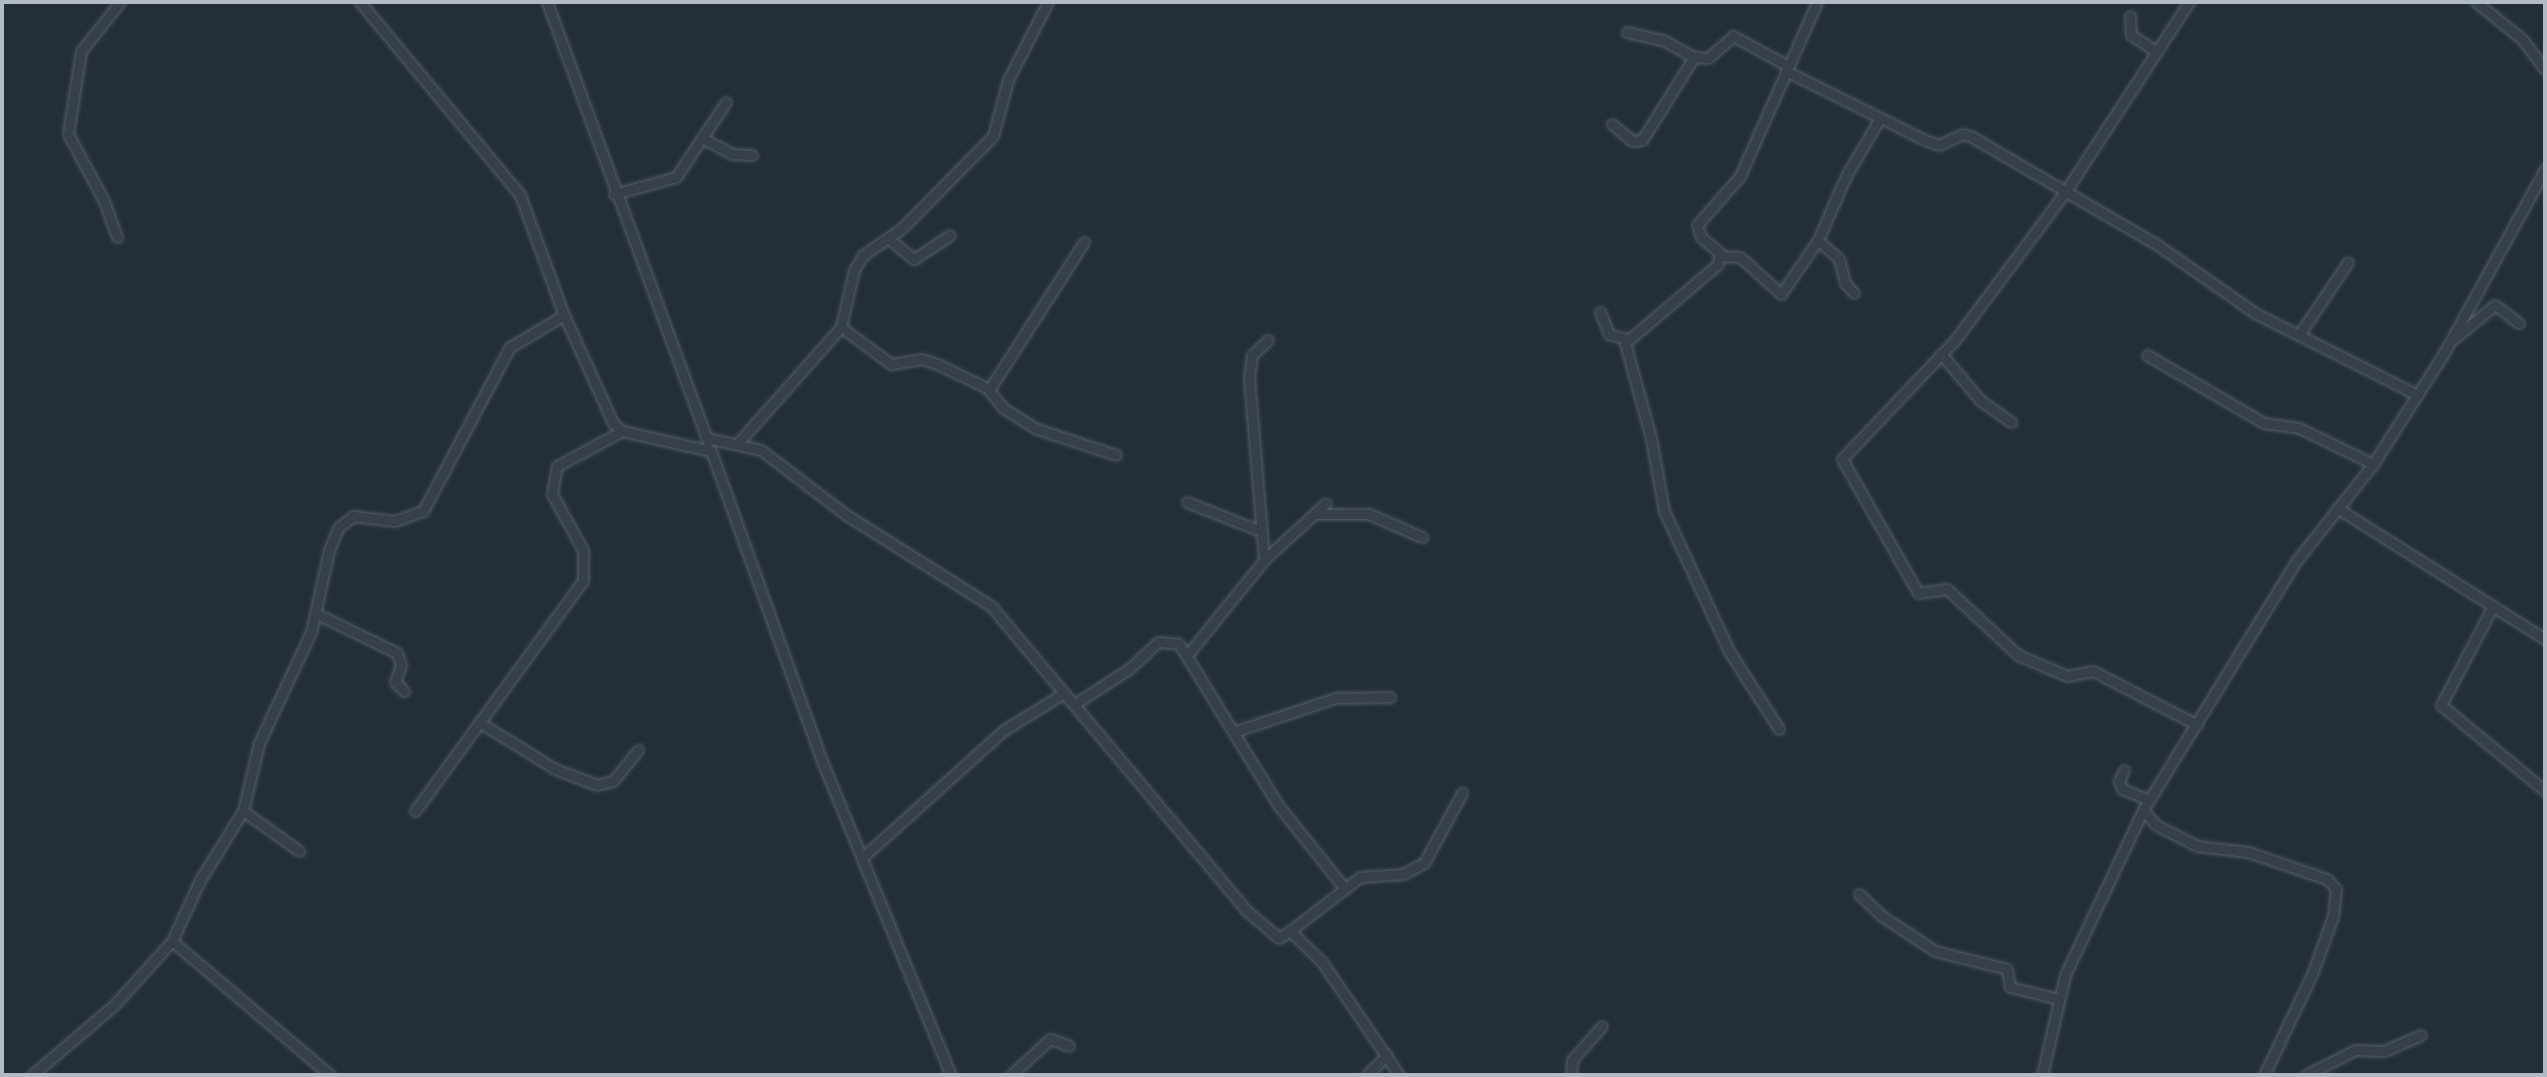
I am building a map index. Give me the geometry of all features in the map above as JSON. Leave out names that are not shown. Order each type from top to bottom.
[{"type":"street","points":[[117,237],[104,201],[68,134],[81,51],[120,2]]},
{"type":"street","points":[[360,2],[512,182],[564,315],[607,411],[622,431],[711,451]]},
{"type":"street","points":[[547,2],[614,194],[707,438],[822,761],[864,856],[951,1075]]},
{"type":"street","points":[[738,443],[841,327],[858,262],[876,243],[889,239],[993,136],[1008,80],[1048,2]]},
{"type":"street","points":[[1817,2],[1740,176],[1697,225],[1701,237],[1720,256],[1740,257],[1781,294],[1818,240],[1846,176],[1880,118]]},
{"type":"street","points":[[2189,2],[2154,50],[2066,191],[1941,354],[1842,459],[1916,590],[1923,594],[1947,589],[2018,655],[2067,676],[2093,671],[2197,725]]},
{"type":"street","points":[[2476,2],[2522,39],[2545,69]]},
{"type":"street","points":[[2130,16],[2131,35],[2154,50]]},
{"type":"street","points":[[1627,32],[1663,40],[1694,57],[1708,58],[1737,36],[1787,69],[1939,145],[1967,135],[2159,246],[2231,299],[2301,332],[2417,395]]},
{"type":"street","points":[[1612,124],[1632,141],[1642,140],[1694,57]]},
{"type":"street","points":[[614,194],[668,183],[704,139],[726,102]]},
{"type":"street","points":[[704,139],[732,154],[752,155]]},
{"type":"street","points":[[2042,1075],[2058,999],[2143,810],[2269,603],[2337,508],[2373,464],[2452,340],[2545,169]]},
{"type":"street","points":[[889,239],[914,259],[950,235]]},
{"type":"street","points":[[1818,240],[1839,259],[1845,283],[1854,293]]},
{"type":"street","points":[[989,390],[1084,242]]},
{"type":"street","points":[[1720,256],[1698,284],[1627,339],[1626,356],[1651,438],[1664,511],[1729,651],[1779,729]]},
{"type":"street","points":[[2301,332],[2348,262]]},
{"type":"street","points":[[2452,340],[2495,305],[2519,323]]},
{"type":"street","points":[[1600,312],[1609,334],[1627,339]]},
{"type":"street","points":[[32,1075],[115,1004],[172,941],[200,880],[243,811],[259,743],[315,613],[329,550],[343,521],[353,516],[404,521],[423,511],[510,347],[564,315]]},
{"type":"street","points":[[841,327],[891,364],[924,359],[989,390],[1003,408],[1037,429],[1116,455]]},
{"type":"street","points":[[1264,560],[1258,530],[1249,370],[1257,348],[1268,340]]},
{"type":"street","points":[[1941,354],[1981,401],[2011,422]]},
{"type":"street","points":[[2147,355],[2264,423],[2299,428],[2373,464]]},
{"type":"street","points":[[415,811],[585,577],[583,550],[552,494],[557,466],[622,431]]},
{"type":"street","points":[[707,438],[738,443],[775,459],[845,514],[991,606],[1064,693],[1076,703],[1247,911],[1279,938],[1290,931],[1298,919],[1360,877],[1403,874],[1424,863],[1462,793]]},
{"type":"street","points":[[1187,502],[1258,530]]},
{"type":"street","points":[[1188,654],[1264,560],[1318,514],[1326,503]]},
{"type":"street","points":[[2337,508],[2545,639]]},
{"type":"street","points":[[1318,514],[1369,514],[1422,537]]},
{"type":"street","points":[[2493,606],[2441,705],[2545,791]]},
{"type":"street","points":[[315,613],[397,653],[401,661],[395,682],[404,691]]},
{"type":"street","points":[[1076,703],[1117,678],[1160,640],[1175,641],[1188,654],[1278,805],[1345,889]]},
{"type":"street","points":[[864,856],[994,738],[1064,693]]},
{"type":"street","points":[[1236,731],[1335,698],[1390,697]]},
{"type":"street","points":[[479,722],[555,769],[597,785],[613,781],[638,750]]},
{"type":"street","points":[[2124,770],[2119,781],[2122,789],[2149,800]]},
{"type":"street","points":[[2143,810],[2156,825],[2197,846],[2248,852],[2327,879],[2336,889],[2333,916],[2313,972],[2264,1075]]},
{"type":"street","points":[[243,811],[299,851]]},
{"type":"street","points":[[1859,894],[1882,916],[1935,951],[2007,969],[2010,987],[2058,999]]},
{"type":"street","points":[[1290,931],[1322,962],[1399,1075]]},
{"type":"street","points":[[172,941],[330,1075]]},
{"type":"street","points":[[1571,1075],[1572,1060],[1602,1026]]},
{"type":"street","points":[[2306,1075],[2355,1050],[2384,1051],[2421,1035]]},
{"type":"street","points":[[1011,1075],[1050,1039],[1069,1046]]},
{"type":"street","points":[[1367,1075],[1387,1055]]}]
